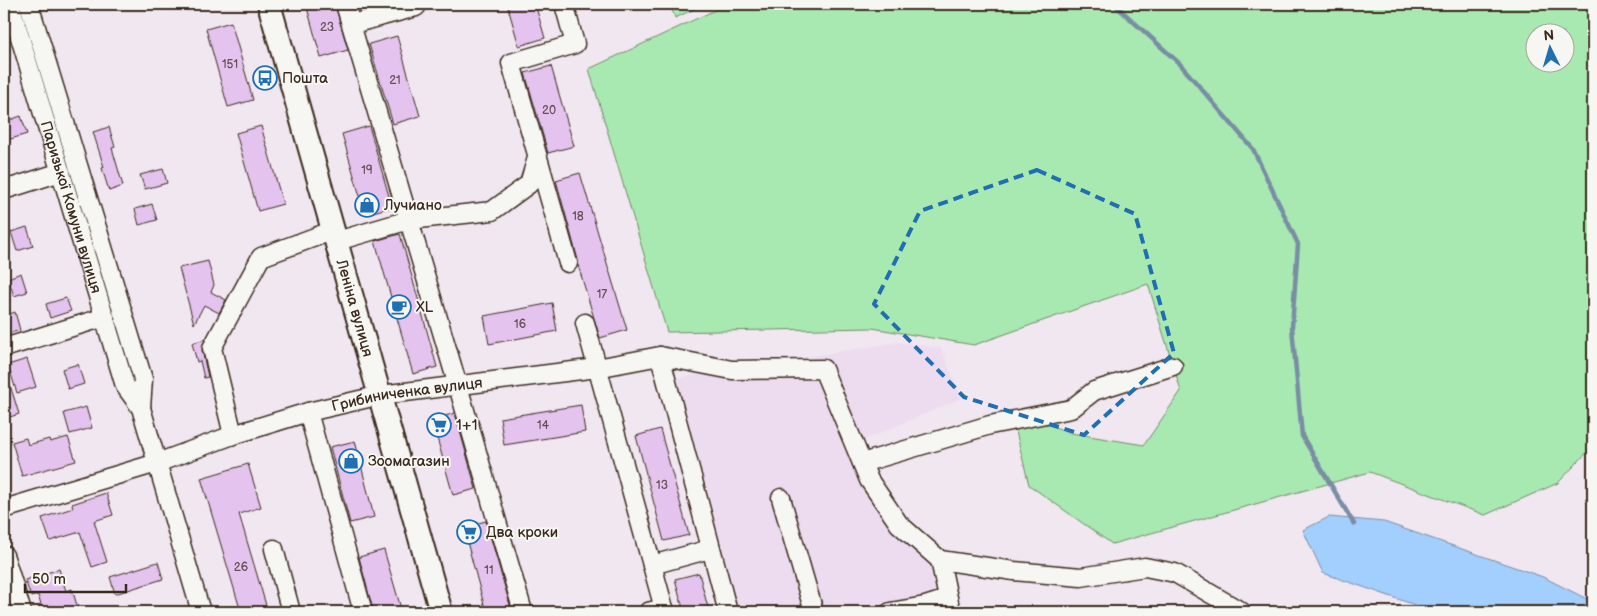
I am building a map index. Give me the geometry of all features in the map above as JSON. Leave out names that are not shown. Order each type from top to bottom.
[{"type":"main road","name":"Леніна вулиця","points":[[269,4],[441,612]]},
{"type":"street","name":"Паризької Комуни вулиця","points":[[10,4],[12,40],[61,172],[125,386],[141,408],[201,612]]},
{"type":"street","name":"Паризької Комуни вулиця","points":[[29,4],[143,379],[141,408]]},
{"type":"street","points":[[346,4],[523,612]]},
{"type":"street","points":[[352,24],[418,4]]},
{"type":"street","points":[[564,4],[575,44],[510,63],[568,263]]},
{"type":"street","points":[[233,435],[212,348],[261,258],[335,236],[409,220],[492,211],[529,184],[537,158]]},
{"type":"street","points":[[4,190],[61,172]]},
{"type":"street","points":[[4,348],[105,317]]},
{"type":"street","points":[[585,323],[652,565],[659,611]]},
{"type":"street","points":[[660,356],[728,612]]},
{"type":"street","name":"Грибиниченка вулиця","points":[[4,509],[157,463],[233,435],[308,412],[381,396],[597,368],[660,356],[732,370],[823,369],[862,463]]},
{"type":"street","points":[[1173,366],[1094,391],[1071,409],[990,425],[862,463],[869,480],[899,524],[940,560],[1014,571],[1081,577],[1145,567],[1176,573],[1242,612]]},
{"type":"street","points":[[308,412],[363,612]]},
{"type":"street","points":[[781,498],[814,612]]},
{"type":"street","points":[[274,549],[291,612]]},
{"type":"street","points":[[652,565],[710,550]]},
{"type":"street","points":[[4,555],[22,612]]},
{"type":"street","points":[[890,612],[949,606],[940,560]]},
{"type":"highlighted area","points":[[1037,170],[1135,214],[1174,353],[1084,435],[964,397],[874,304],[920,211]]},
{"type":"shaded area","points":[[898,342],[941,348],[962,398],[862,441],[887,492],[918,534],[958,612],[739,612],[677,378]]},
{"type":"green space","points":[[670,4],[705,4],[675,18]]},
{"type":"green space","points":[[728,4],[1593,4],[1593,446],[1558,483],[1485,515],[1370,472],[1112,544],[1029,485],[1011,411],[1071,433],[1144,445],[1181,391],[1148,284],[974,345],[872,328],[667,332],[589,69]]},
{"type":"water","points":[[1329,517],[1384,522],[1543,577],[1593,602],[1593,612],[1435,612],[1323,573],[1303,530]]},
{"type":"building","points":[[306,4],[335,4],[348,50],[321,58]]},
{"type":"building","points":[[507,4],[535,4],[545,38],[519,46]]},
{"type":"building","points":[[231,22],[253,100],[228,107],[206,29]]},
{"type":"building","points":[[397,36],[420,116],[393,124],[369,44]]},
{"type":"building","points":[[551,66],[574,146],[548,153],[525,73]]},
{"type":"building","points":[[21,116],[27,134],[4,141],[4,122]]},
{"type":"building","points":[[261,126],[283,204],[258,211],[236,133]]},
{"type":"building","points":[[369,126],[392,207],[365,214],[342,134]]},
{"type":"building","points":[[109,127],[115,147],[112,148],[123,186],[109,191],[93,132]]},
{"type":"building","points":[[163,169],[167,183],[145,189],[140,175]]},
{"type":"building","points":[[580,173],[627,330],[600,338],[578,265],[556,180]]},
{"type":"building","points":[[152,204],[157,220],[139,225],[135,209]]},
{"type":"building","points":[[27,227],[33,246],[17,251],[11,232]]},
{"type":"building","points":[[400,234],[437,367],[413,374],[375,241]]},
{"type":"building","points":[[208,261],[214,285],[211,292],[226,300],[219,313],[204,305],[194,324],[179,268]]},
{"type":"building","points":[[21,273],[27,292],[14,296],[8,278]]},
{"type":"building","points":[[66,298],[71,311],[50,318],[46,304]]},
{"type":"building","points":[[552,303],[557,331],[489,344],[484,316]]},
{"type":"building","points":[[15,312],[20,330],[4,335],[4,316]]},
{"type":"building","points":[[205,339],[202,350],[208,377],[204,378],[200,361],[197,362],[192,343]]},
{"type":"building","points":[[27,359],[36,387],[17,393],[8,365]]},
{"type":"building","points":[[78,364],[84,384],[68,389],[62,369]]},
{"type":"building","points":[[4,372],[6,372],[19,414],[4,419]]},
{"type":"building","points":[[581,405],[585,432],[504,445],[500,418]]},
{"type":"building","points":[[86,407],[92,428],[70,434],[64,413]]},
{"type":"building","points":[[455,413],[476,489],[453,495],[432,420]]},
{"type":"building","points":[[660,429],[689,535],[664,541],[636,436]]},
{"type":"building","points":[[68,437],[76,461],[22,476],[12,442],[26,438],[28,445],[49,439],[50,442]]},
{"type":"building","points":[[355,441],[374,517],[350,523],[330,447]]},
{"type":"building","points":[[248,464],[261,507],[239,514],[268,612],[241,612],[201,478]]},
{"type":"building","points":[[106,493],[113,515],[94,521],[107,562],[92,567],[80,532],[50,541],[42,518],[73,508],[72,504]]},
{"type":"building","points":[[486,521],[512,612],[486,612],[463,527]]},
{"type":"building","points":[[384,550],[402,612],[374,612],[373,610],[359,557]]},
{"type":"building","points":[[158,562],[163,579],[115,594],[110,577]]},
{"type":"building","points":[[59,569],[66,591],[72,589],[79,612],[43,612],[38,595],[31,597],[25,580]]},
{"type":"building","points":[[699,573],[709,612],[684,612],[675,579]]},
{"type":"waterway","points":[[1114,4],[1180,64],[1253,149],[1298,244],[1292,327],[1302,436],[1354,524]]},
{"type":"place","name":"Пошта","points":[[265,78]]},
{"type":"place","name":"Лучиано","points":[[367,205]]},
{"type":"place","name":"XL","points":[[399,307]]},
{"type":"place","name":"1+1","points":[[439,425]]},
{"type":"place","name":"Зоомагазин","points":[[351,461]]},
{"type":"place","name":"Два кроки","points":[[469,532]]}]
